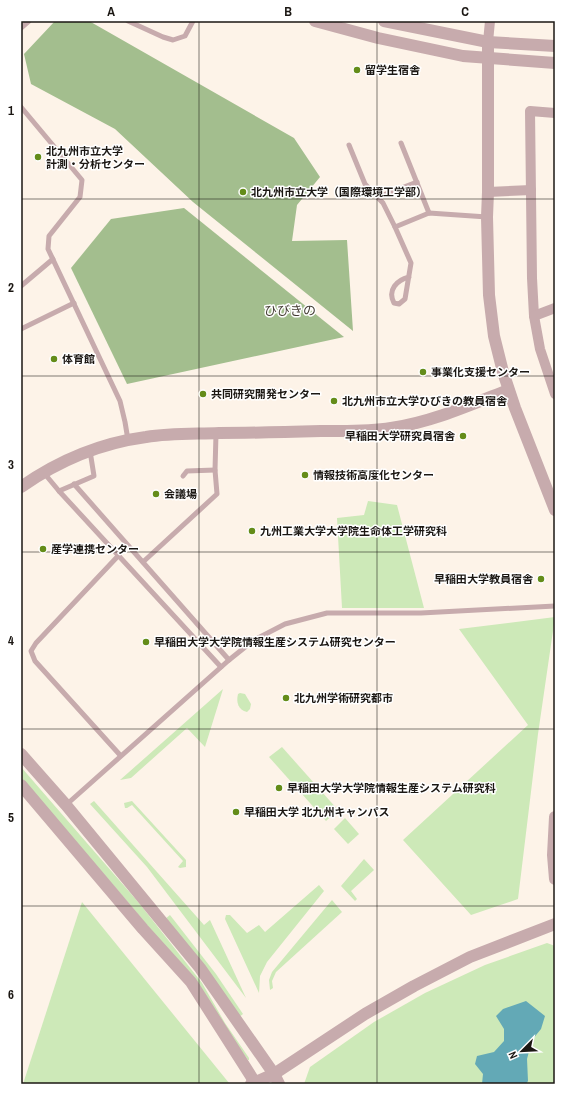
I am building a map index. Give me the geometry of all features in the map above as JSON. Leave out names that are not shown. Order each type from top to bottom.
[{"type":"street","points":[[315,21],[378,38],[462,56],[555,63]]},
{"type":"street","points":[[384,21],[488,42],[555,46]]},
{"type":"street","points":[[490,21],[488,42],[488,192],[486,217],[489,295],[494,336],[502,372],[508,390],[555,510]]},
{"type":"street","points":[[555,113],[530,110],[532,278],[534,316],[540,349],[552,375],[555,394]]},
{"type":"street","points":[[488,192],[531,190]]},
{"type":"street","points":[[534,316],[555,308]]},
{"type":"street","points":[[21,487],[65,461],[90,451],[145,437],[176,434],[390,428],[421,423],[508,390]]},
{"type":"street","points":[[21,754],[66,805],[200,968],[276,1079]]},
{"type":"street","points":[[21,785],[143,929],[191,982],[254,1083],[276,1079],[365,1014],[414,986],[470,957],[555,924]]},
{"type":"street","points":[[555,817],[553,855],[555,879]]},
{"type":"lane","points":[[21,28],[29,21]]},
{"type":"lane","points":[[128,21],[173,40],[185,36],[193,21]]},
{"type":"lane","points":[[21,107],[82,180],[80,197],[49,236],[48,249],[120,401],[128,441]]},
{"type":"lane","points":[[401,143],[430,213]]},
{"type":"lane","points":[[349,145],[365,184],[383,202],[411,263],[410,277],[405,299],[399,304],[394,303],[391,297],[392,289],[402,278],[410,277]]},
{"type":"lane","points":[[378,198],[417,182]]},
{"type":"lane","points":[[395,227],[430,213],[486,217]]},
{"type":"lane","points":[[21,286],[53,259]]},
{"type":"lane","points":[[21,329],[74,304]]},
{"type":"lane","points":[[142,562],[218,494],[215,470],[216,434]]},
{"type":"lane","points":[[59,491],[94,476],[90,451]]},
{"type":"lane","points":[[183,476],[187,472],[215,470]]},
{"type":"lane","points":[[44,473],[221,667]]},
{"type":"lane","points":[[74,484],[229,660]]},
{"type":"lane","points":[[119,555],[36,643],[31,651],[35,661],[120,755]]},
{"type":"lane","points":[[66,805],[120,755],[229,660],[254,640],[285,624],[327,613],[422,614],[555,606]]},
{"type":"green space","points":[[55,21],[89,21],[294,138],[320,177],[297,205],[292,241],[347,240],[353,331],[193,202],[115,129],[31,84],[24,54]]},
{"type":"green space","points":[[184,208],[344,337],[127,384],[71,268],[111,219]]},
{"type":"green space","points":[[368,501],[397,505],[424,608],[342,608],[337,518],[364,515]]},
{"type":"green space","points":[[555,617],[538,734],[518,899],[471,915],[403,840],[528,725],[459,629]]},
{"type":"green space","points":[[223,689],[205,747],[187,728],[131,778],[120,780]]},
{"type":"green space","points":[[240,693],[245,694],[251,704],[250,709],[247,712],[238,705],[237,697]]},
{"type":"green space","points":[[282,747],[338,810],[326,821],[269,757]]},
{"type":"green space","points":[[21,767],[139,903],[202,983],[225,1023],[249,1060],[185,972],[133,908],[21,778]]},
{"type":"green space","points":[[94,801],[204,925],[210,920],[246,998],[147,867],[90,804]]},
{"type":"green space","points":[[132,801],[186,860],[186,867],[178,867],[183,861],[132,805],[125,808],[124,803]]},
{"type":"green space","points":[[345,818],[359,834],[348,844],[334,829]]},
{"type":"green space","points":[[364,859],[374,870],[351,891],[357,899],[355,901],[341,886]]},
{"type":"green space","points":[[319,885],[324,891],[267,962],[260,976],[259,993],[225,919],[226,915],[230,915],[247,933],[259,925],[265,932]]},
{"type":"green space","points":[[332,900],[342,912],[276,972],[272,981],[273,988],[270,990],[269,980],[272,972]]},
{"type":"green space","points":[[82,902],[229,1083],[23,1084]]},
{"type":"green space","points":[[170,915],[216,974],[243,1014],[239,1017],[165,919]]},
{"type":"green space","points":[[547,943],[555,946],[555,1084],[304,1084],[310,1067],[374,1022],[425,993],[485,965]]},
{"type":"water","points":[[526,1001],[545,1016],[541,1029],[532,1040],[527,1059],[528,1081],[526,1084],[482,1084],[483,1074],[475,1064],[477,1056],[494,1052],[504,1041],[504,1029],[496,1016],[503,1009]]},
{"type":"place","name":"留学生宿舎","points":[[357,70]]},
{"type":"place","name":"北九州市立大学 計測・分析センター","points":[[38,157]]},
{"type":"place","name":"北九州市立大学（国際環境工学部）","points":[[243,192]]},
{"type":"place","name":"体育館","points":[[54,359]]},
{"type":"place","name":"事業化支援センター","points":[[423,372]]},
{"type":"place","name":"共同研究開発センター","points":[[203,394]]},
{"type":"place","name":"北九州市立大学ひびきの教員宿舎","points":[[334,401]]},
{"type":"place","name":"早稲田大学研究員宿舎","points":[[463,436]]},
{"type":"place","name":"情報技術高度化センター","points":[[305,475]]},
{"type":"place","name":"会議場","points":[[156,494]]},
{"type":"place","name":"九州工業大学大学院生命体工学研究科","points":[[252,531]]},
{"type":"place","name":"産学連携センター","points":[[43,549]]},
{"type":"place","name":"早稲田大学教員宿舎","points":[[541,579]]},
{"type":"place","name":"早稲田大学大学院情報生産システム研究センター","points":[[146,642]]},
{"type":"place","name":"北九州学術研究都市","points":[[286,698]]},
{"type":"place","name":"早稲田大学大学院情報生産システム研究科","points":[[279,788]]},
{"type":"place","name":"早稲田大学 北九州キャンパス","points":[[236,812]]},
{"type":"district","name":"ひびきの","points":[[290,310]]}]
